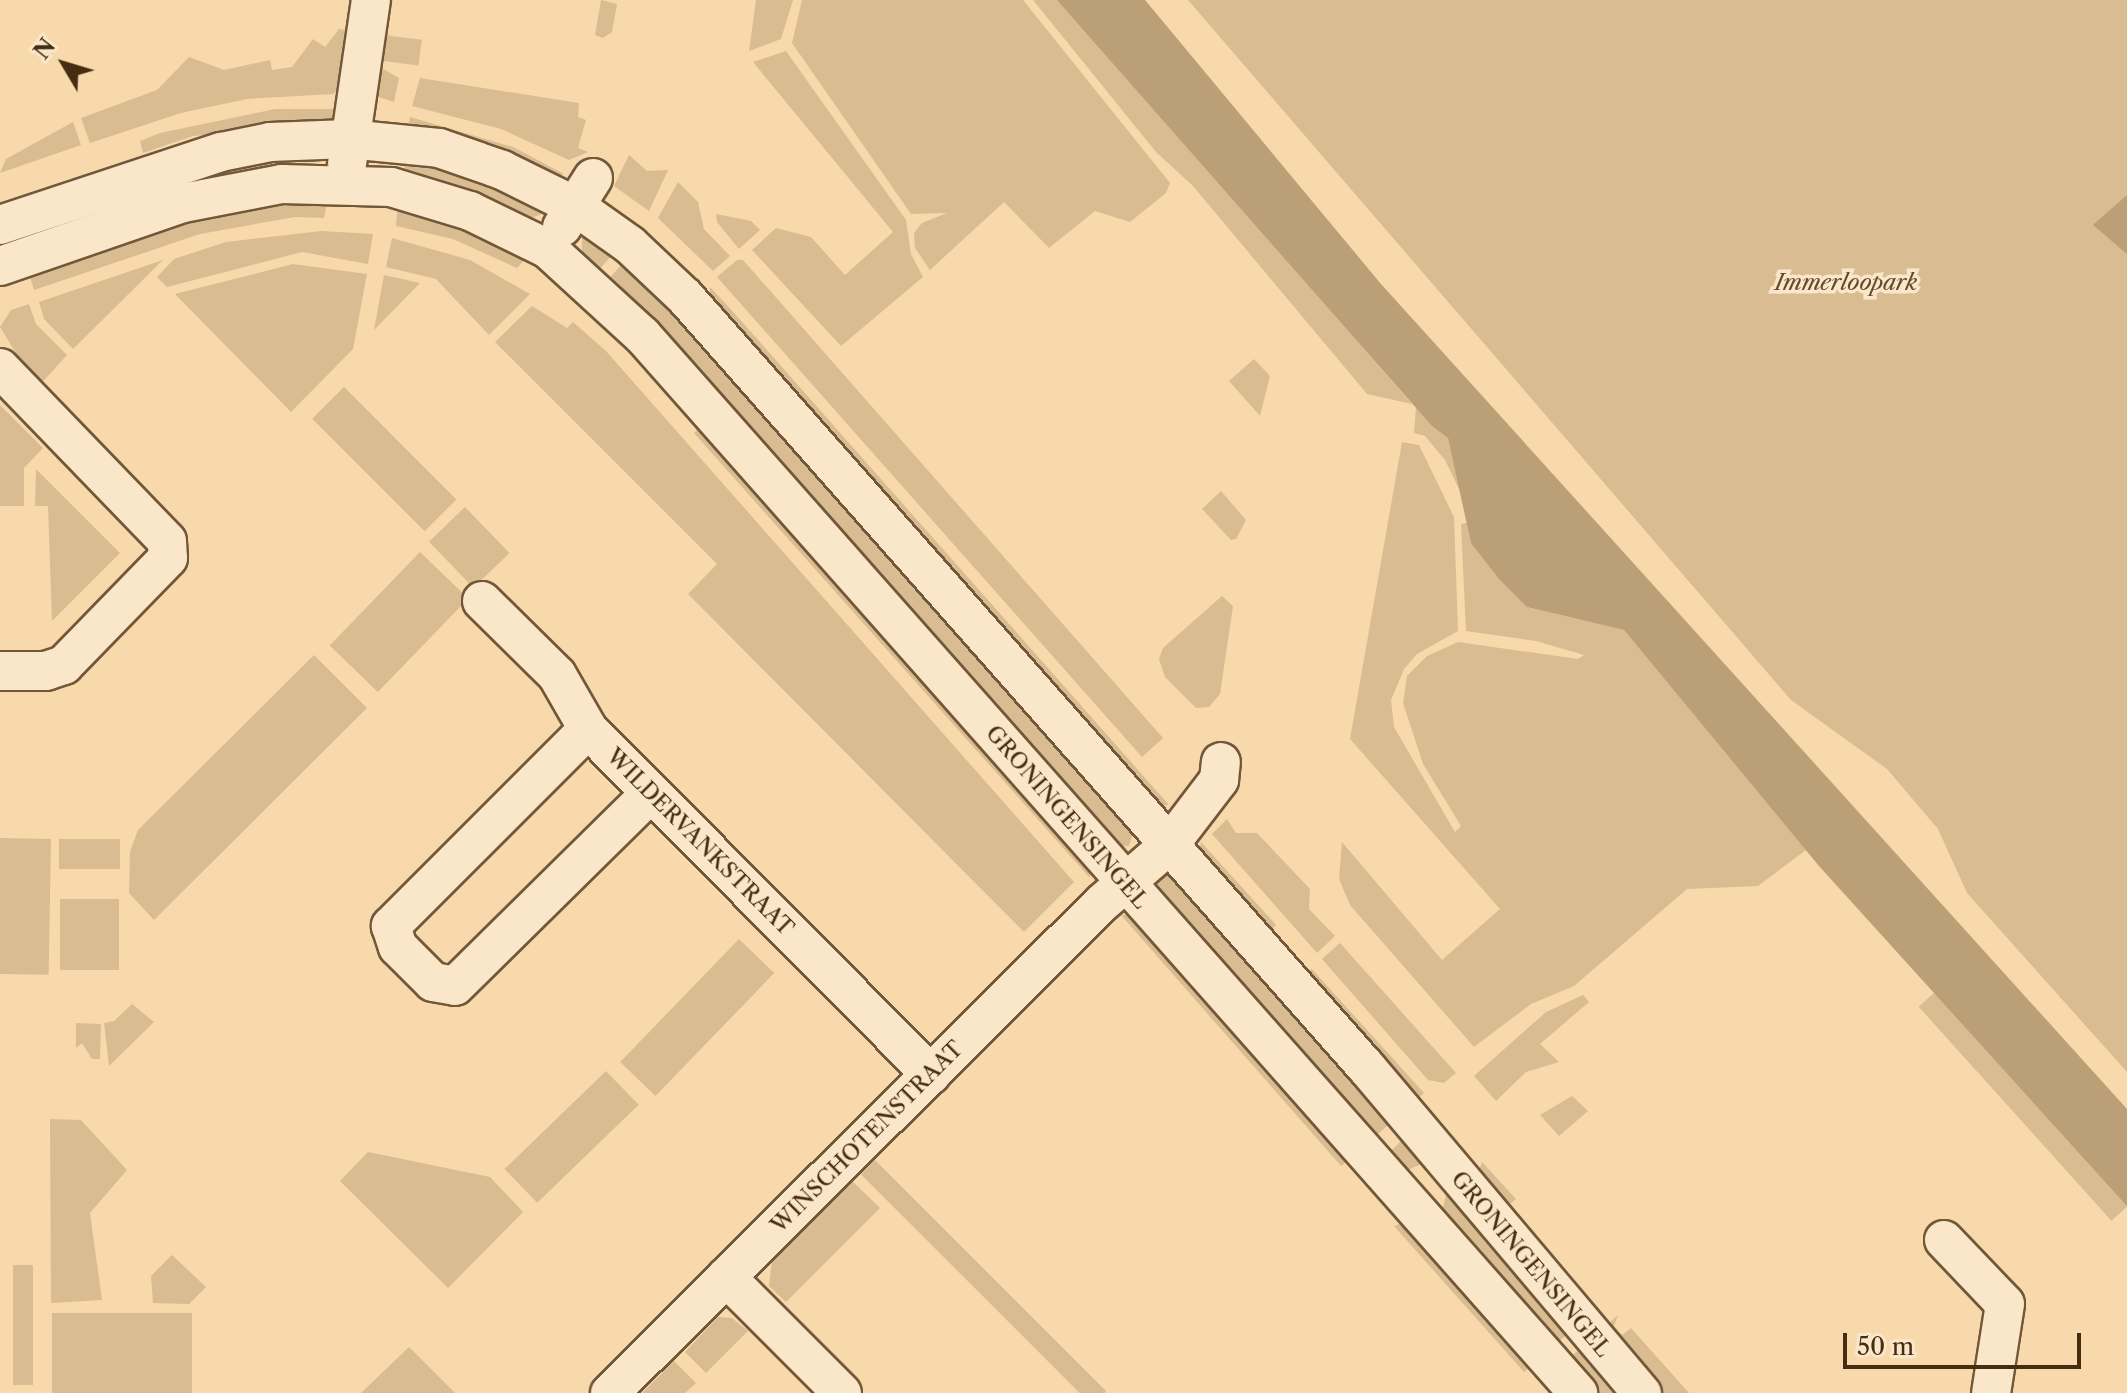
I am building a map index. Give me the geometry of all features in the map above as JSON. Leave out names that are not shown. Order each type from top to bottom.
[{"type":"street","points":[[346,182],[348,139],[371,0]]},
{"type":"street","name":"GRONINGENSINGEL","points":[[0,225],[221,152],[270,142],[348,139],[439,148],[502,170],[584,192],[630,245],[685,297],[1170,844],[1642,1393]]},
{"type":"street","name":"GRONINGENSINGEL","points":[[0,266],[221,193],[346,182],[391,187],[470,211],[548,249],[642,335],[1578,1393]]},
{"type":"street","points":[[548,249],[584,192]]},
{"type":"street","points":[[0,368],[167,541],[168,558],[64,665],[0,671]]},
{"type":"street","name":"WILDERVANKSTRAAT","points":[[482,601],[557,675],[588,729],[931,1075]]},
{"type":"street","points":[[588,729],[391,926],[398,947],[433,982],[455,986],[651,793]]},
{"type":"street","points":[[1170,844],[1219,780],[1221,762]]},
{"type":"street","name":"WINSCHOTENSTRAAT","points":[[610,1393],[1125,883],[1170,844]]},
{"type":"street","points":[[1944,1240],[2005,1304],[1991,1393]]},
{"type":"street","points":[[726,1277],[842,1393]]},
{"type":"green space","points":[[601,0],[617,4],[612,32],[603,38],[595,35]]},
{"type":"green space","points":[[756,0],[793,0],[781,39],[749,51]]},
{"type":"green space","points":[[802,0],[1023,0],[1170,183],[1166,193],[1130,222],[1095,211],[1049,248],[1004,202],[930,270],[915,248],[914,233],[922,223],[947,213],[911,214],[792,43]]},
{"type":"green space","points":[[1033,0],[1057,0],[1109,55],[1412,404],[1367,394],[1193,186],[1156,152]]},
{"type":"green space","name":"Immerloopark","points":[[1188,0],[2127,0],[2127,1072],[1967,893],[1938,829],[1887,769],[1791,700]]},
{"type":"green space","points":[[339,29],[346,30],[351,40],[339,89],[333,94],[247,99],[181,113],[90,143],[81,118],[157,90],[189,57],[224,70],[270,60],[272,70],[292,67],[313,39],[325,47]]},
{"type":"green space","points":[[384,35],[422,40],[419,65],[381,61]]},
{"type":"green space","points":[[786,51],[906,220],[911,254],[923,277],[841,346],[752,250],[776,228],[811,237],[845,275],[893,232],[753,62]]},
{"type":"green space","points":[[383,69],[399,78],[394,102],[375,96],[370,71]]},
{"type":"green space","points":[[420,78],[579,103],[578,117],[586,120],[578,148],[588,152],[569,160],[501,129],[412,106]]},
{"type":"green space","points":[[275,109],[339,109],[327,126],[193,136],[143,153],[140,141],[160,133]]},
{"type":"green space","points":[[410,117],[513,147],[564,174],[546,179],[408,133]]},
{"type":"green space","points":[[73,122],[81,145],[0,173],[6,159]]},
{"type":"green space","points":[[406,154],[460,166],[550,211],[523,221],[403,178]]},
{"type":"green space","points":[[629,155],[647,171],[668,170],[649,211],[614,186]]},
{"type":"green space","points":[[678,182],[698,202],[704,229],[730,256],[713,271],[658,218]]},
{"type":"green space","points":[[329,192],[324,218],[295,217],[200,234],[34,290],[27,266],[45,271],[201,219]]},
{"type":"green space","points":[[398,201],[531,252],[517,268],[453,239],[396,226]]},
{"type":"green space","points":[[716,214],[751,221],[760,230],[739,249],[717,222]]},
{"type":"green space","points":[[321,231],[373,234],[368,264],[302,252],[167,287],[157,277],[174,259],[226,242]]},
{"type":"green space","points":[[582,232],[614,253],[597,272],[582,252]]},
{"type":"green space","points":[[392,238],[470,260],[530,294],[489,335],[436,279],[386,267]]},
{"type":"green space","points":[[629,256],[1135,827],[1129,846],[1114,846],[606,282]]},
{"type":"green space","points":[[163,260],[73,349],[44,319],[39,302]]},
{"type":"green space","points":[[737,260],[743,260],[1163,738],[1142,757],[717,277]]},
{"type":"green space","points":[[293,264],[367,274],[353,349],[291,412],[175,294]]},
{"type":"green space","points":[[384,275],[420,283],[374,330]]},
{"type":"green space","points":[[710,287],[1169,805],[1153,806],[710,312]]},
{"type":"green space","points":[[29,304],[36,324],[67,355],[37,388],[0,327],[11,310]]},
{"type":"green space","points":[[532,306],[567,328],[573,322],[606,351],[1074,882],[1024,932],[688,594],[717,564],[495,342]]},
{"type":"green space","points":[[1254,359],[1270,376],[1260,416],[1229,381]]},
{"type":"green space","points":[[344,387],[456,499],[425,531],[312,419]]},
{"type":"green space","points":[[0,405],[43,448],[24,468],[24,506],[0,506]]},
{"type":"green space","points":[[1416,408],[1448,438],[1460,491],[1445,460],[1425,436],[1414,433]]},
{"type":"green space","points":[[706,423],[1090,864],[1090,878],[694,433]]},
{"type":"green space","points":[[1402,442],[1419,445],[1454,517],[1458,631],[1417,654],[1404,669],[1391,700],[1394,727],[1455,832],[1461,826],[1423,764],[1403,703],[1407,676],[1427,656],[1458,642],[1578,659],[1584,655],[1536,641],[1466,631],[1461,524],[1467,523],[1471,543],[1527,607],[1624,630],[1806,850],[1758,886],[1687,889],[1574,986],[1531,1004],[1474,1047],[1350,905],[1339,879],[1342,842],[1442,960],[1500,909],[1350,739]]},
{"type":"green space","points":[[36,469],[120,553],[52,621],[48,506],[35,506]]},
{"type":"green space","points":[[1221,491],[1246,520],[1236,539],[1231,540],[1202,509]]},
{"type":"green space","points":[[465,507],[509,553],[473,588],[429,542]]},
{"type":"green space","points":[[420,552],[468,599],[378,692],[330,646]]},
{"type":"green space","points":[[1222,596],[1233,606],[1220,694],[1209,707],[1196,708],[1165,677],[1159,659],[1163,648]]},
{"type":"green space","points":[[314,655],[367,708],[154,920],[129,893],[130,852],[138,830]]},
{"type":"green space","points":[[1227,819],[1236,833],[1257,833],[1310,889],[1309,909],[1335,936],[1317,953],[1212,834]]},
{"type":"green space","points":[[0,838],[51,839],[49,975],[0,974]]},
{"type":"green space","points":[[59,839],[120,839],[120,869],[59,869]]},
{"type":"green space","points":[[1201,842],[1276,925],[1272,929],[1247,919],[1198,858]]},
{"type":"green space","points":[[1176,874],[1398,1116],[1367,1144],[1152,888],[1158,875]]},
{"type":"green space","points":[[60,899],[119,899],[119,970],[60,970]]},
{"type":"green space","points":[[1121,915],[1136,915],[1354,1156],[1341,1166]]},
{"type":"green space","points":[[739,939],[774,973],[655,1096],[620,1062]]},
{"type":"green space","points":[[1340,943],[1456,1073],[1444,1083],[1428,1080],[1322,959]]},
{"type":"green space","points":[[1311,968],[1424,1093],[1411,1104],[1313,991]]},
{"type":"green space","points":[[1935,992],[2127,1205],[2111,1221],[1919,1007]]},
{"type":"green space","points":[[1583,995],[1589,1002],[1540,1044],[1559,1062],[1526,1072],[1496,1101],[1474,1076],[1546,1012]]},
{"type":"green space","points":[[132,1004],[154,1022],[109,1066],[104,1023],[114,1021]]},
{"type":"green space","points":[[76,1023],[101,1024],[100,1059],[92,1059],[82,1043],[76,1048]]},
{"type":"green space","points":[[606,1071],[639,1105],[537,1203],[505,1169]]},
{"type":"green space","points":[[1572,1096],[1588,1111],[1559,1136],[1540,1115]]},
{"type":"green space","points":[[50,1119],[81,1120],[127,1170],[90,1213],[102,1300],[51,1303]]},
{"type":"green space","points":[[1408,1134],[1427,1162],[1407,1170],[1382,1160]]},
{"type":"green space","points":[[368,1152],[490,1177],[523,1212],[448,1288],[340,1181]]},
{"type":"green space","points":[[875,1160],[1106,1391],[1080,1393],[861,1174]]},
{"type":"green space","points":[[1482,1162],[1516,1199],[1501,1211],[1476,1180]]},
{"type":"green space","points":[[852,1181],[880,1208],[786,1302],[769,1286],[772,1260]]},
{"type":"green space","points":[[1448,1187],[1572,1330],[1549,1350],[1442,1211]]},
{"type":"green space","points":[[1407,1221],[1537,1360],[1529,1368],[1524,1372],[1394,1226]]},
{"type":"green space","points":[[172,1255],[206,1287],[189,1304],[153,1303],[151,1276]]},
{"type":"green space","points":[[13,1265],[33,1265],[33,1385],[13,1385]]},
{"type":"green space","points":[[52,1313],[192,1313],[192,1393],[52,1393]]},
{"type":"green space","points":[[1618,1315],[1614,1326],[1622,1335],[1631,1328],[1689,1393],[1653,1393],[1607,1325]]},
{"type":"green space","points":[[718,1317],[732,1318],[748,1331],[706,1373],[685,1352]]},
{"type":"green space","points":[[1585,1344],[1628,1393],[1586,1393],[1562,1365]]},
{"type":"green space","points":[[409,1347],[455,1393],[361,1393]]},
{"type":"green space","points":[[674,1361],[696,1383],[685,1393],[642,1393]]},
{"type":"shaded area","points":[[1057,0],[1145,0],[1381,284],[2127,1109],[2127,1206],[1819,866],[1624,630],[1527,607],[1499,579],[1471,543],[1448,438],[1432,426]]},
{"type":"shaded area","points":[[2127,195],[2127,254],[2093,225]]}]
